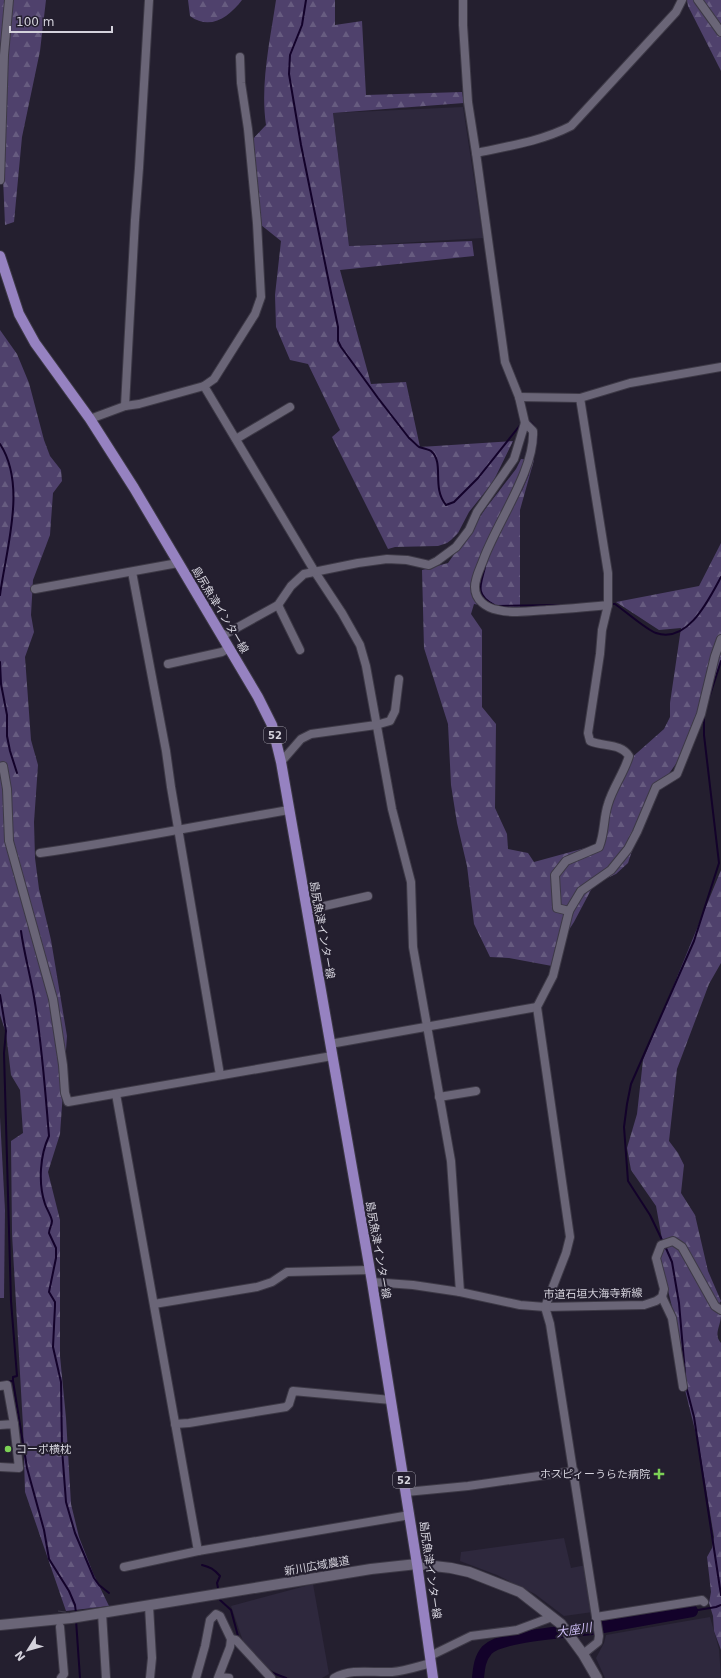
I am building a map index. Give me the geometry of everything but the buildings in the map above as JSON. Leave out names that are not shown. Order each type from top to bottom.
[{"type":"main road","name":"島尻魚津インター線","points":[[0,256],[19,314],[36,343],[90,419],[134,488],[267,714],[275,737],[281,762],[370,1270],[418,1564],[433,1678]]},
{"type":"street","points":[[0,180],[2,97],[9,0]]},
{"type":"street","points":[[125,406],[134,228],[140,168],[150,0]]},
{"type":"street","points":[[222,636],[278,605],[291,586],[304,574],[358,562],[388,559],[407,560],[429,565],[438,561],[456,547],[469,530],[477,512],[514,459],[525,423],[520,397],[505,362],[468,102],[463,25],[463,0]]},
{"type":"street","points":[[476,153],[555,135],[572,126],[676,12],[682,0]]},
{"type":"street","points":[[698,0],[721,32]]},
{"type":"street","points":[[90,419],[125,406],[204,386],[214,378],[249,326],[255,314],[261,297],[257,222],[240,57]]},
{"type":"street","points":[[520,397],[580,398],[601,390],[630,383],[721,367]]},
{"type":"street","points":[[204,386],[360,645],[370,685],[392,809],[411,882],[413,946],[451,1162],[460,1292]]},
{"type":"street","points":[[569,911],[557,908],[555,875],[566,861],[599,847],[603,836],[608,804],[629,756],[625,750],[609,745],[596,744],[590,741],[588,733],[600,654],[602,630],[608,606],[608,573],[580,398]]},
{"type":"street","points":[[236,440],[290,407]]},
{"type":"street","points":[[525,423],[533,431],[534,441],[525,472],[491,539],[476,578],[476,595],[488,608],[500,611],[526,612],[608,606]]},
{"type":"street","points":[[35,589],[178,563]]},
{"type":"street","points":[[132,572],[166,751],[220,1075]]},
{"type":"street","points":[[278,605],[300,650]]},
{"type":"street","points":[[583,1654],[598,1642],[599,1636],[550,1324],[545,1307],[566,1253],[570,1236],[537,1007],[553,976],[569,911],[581,891],[611,870],[628,849],[637,832],[656,787],[677,774],[701,714],[715,656],[721,639]]},
{"type":"street","points":[[168,664],[222,652],[229,648]]},
{"type":"street","points":[[281,762],[301,738],[310,734],[376,725],[390,721],[395,711],[399,680]]},
{"type":"street","points":[[0,766],[3,766],[8,789],[9,841],[53,999],[62,1059],[65,1093],[68,1102],[332,1056]]},
{"type":"street","points":[[40,853],[98,845],[178,829],[289,810]]},
{"type":"street","points":[[307,910],[368,896]]},
{"type":"street","points":[[330,1044],[537,1007]]},
{"type":"street","points":[[439,1097],[476,1091]]},
{"type":"street","points":[[116,1094],[198,1551]]},
{"type":"street","points":[[683,1387],[672,1318],[662,1297],[664,1289],[656,1258],[661,1245],[673,1241],[682,1247],[715,1306],[721,1310]]},
{"type":"street","points":[[154,1304],[257,1287],[272,1282],[287,1272],[370,1270]]},
{"type":"street","name":"市道石垣大海寺新線","points":[[372,1282],[413,1285],[460,1292],[520,1305],[545,1307],[644,1305],[656,1302],[662,1297]]},
{"type":"street","points":[[0,1386],[7,1385],[14,1424],[19,1468],[0,1468]]},
{"type":"street","points":[[175,1424],[286,1407],[289,1404],[293,1391],[391,1400]]},
{"type":"street","points":[[0,1425],[14,1424]]},
{"type":"street","points":[[406,1492],[468,1486],[574,1471]]},
{"type":"street","points":[[124,1567],[198,1551],[410,1515]]},
{"type":"street","name":"新川広域農道","points":[[0,1625],[76,1617],[371,1569],[418,1564],[469,1572],[503,1584],[520,1592],[561,1624],[583,1654],[597,1678]]},
{"type":"street","points":[[597,1618],[702,1600],[704,1602]]},
{"type":"street","points":[[149,1606],[152,1658],[150,1678]]},
{"type":"street","points":[[102,1613],[106,1678]]},
{"type":"street","points":[[196,1678],[205,1646],[210,1620],[216,1614],[223,1619],[230,1639],[230,1647],[219,1677],[229,1678]]},
{"type":"street","points":[[334,1678],[340,1674],[351,1672],[392,1672],[431,1660],[472,1636],[517,1630],[552,1617]]},
{"type":"street","points":[[60,1627],[64,1674],[61,1678]]},
{"type":"street","points":[[230,1639],[236,1640],[271,1678]]},
{"type":"shaded area","points":[[463,107],[483,238],[349,246],[333,113]]},
{"type":"shaded area","points":[[564,1538],[571,1568],[586,1565],[593,1612],[564,1616],[535,1594],[497,1575],[460,1561],[461,1552]]},
{"type":"shaded area","points":[[313,1584],[329,1674],[322,1678],[290,1678],[282,1676],[262,1665],[244,1644],[231,1606]]},
{"type":"shaded area","points":[[710,1617],[719,1649],[721,1678],[605,1678],[596,1658],[604,1643],[606,1635]]},
{"type":"green space","points":[[0,0],[46,0],[40,51],[22,137],[14,222],[5,225],[0,106]]},
{"type":"green space","points":[[188,0],[242,0],[231,12],[219,20],[205,22],[190,16]]},
{"type":"green space","points":[[276,0],[335,0],[335,25],[362,21],[366,95],[462,92],[464,103],[333,113],[349,246],[472,241],[474,256],[340,270],[371,384],[406,382],[420,447],[513,441],[493,482],[469,512],[458,533],[447,543],[438,546],[395,547],[388,549],[332,437],[340,430],[308,364],[290,360],[276,327],[275,295],[281,241],[261,225],[252,140],[266,125],[264,110],[265,78]]},
{"type":"green space","points":[[687,0],[721,0],[721,71],[688,6]]},
{"type":"green space","points":[[0,330],[17,354],[29,383],[44,440],[50,456],[61,470],[62,481],[53,493],[50,535],[33,580],[31,615],[34,632],[25,657],[31,740],[38,765],[34,822],[35,858],[39,889],[51,940],[67,1036],[60,1134],[48,1172],[60,1220],[60,1356],[66,1418],[71,1504],[79,1537],[93,1573],[109,1606],[66,1611],[25,1492],[23,1426],[12,1234],[11,1141],[23,1133],[20,1090],[11,1075],[6,1033],[0,1015]]},
{"type":"green space","points":[[521,459],[534,460],[520,510],[520,612],[474,604],[471,614],[482,630],[482,707],[496,724],[495,808],[507,834],[508,849],[528,853],[534,862],[596,845],[629,760],[664,729],[670,717],[670,703],[681,628],[659,630],[616,602],[699,586],[721,543],[721,662],[704,707],[693,722],[680,758],[647,805],[628,863],[616,874],[603,880],[592,888],[574,922],[558,947],[552,966],[509,958],[490,957],[474,924],[467,866],[457,823],[451,785],[448,724],[424,648],[422,570],[448,563],[486,508],[516,469]]},
{"type":"green space","points":[[721,870],[721,963],[709,984],[677,1069],[669,1141],[678,1153],[684,1165],[681,1193],[695,1215],[708,1271],[721,1301],[718,1305],[682,1241],[662,1239],[656,1206],[631,1170],[627,1148],[637,1114],[643,1060]]},
{"type":"green space","points":[[0,1117],[5,1210],[4,1298],[0,1298]]},
{"type":"green space","points":[[672,1243],[680,1249],[709,1302],[721,1315],[717,1333],[721,1343],[721,1650],[714,1631],[713,1616],[709,1603],[711,1592],[707,1557],[712,1548],[714,1537],[699,1446],[685,1390],[675,1319],[660,1258],[664,1247]]},
{"type":"waterway","points":[[306,0],[302,25],[290,55],[289,74],[301,145],[338,327],[338,341],[341,347],[409,438],[419,447],[431,451],[435,456],[438,469],[439,491],[446,505],[454,502],[478,478],[521,424]]},
{"type":"waterway","points":[[529,421],[535,427],[537,434],[535,449]]},
{"type":"waterway","points":[[0,444],[8,460],[12,478],[13,498],[10,538],[0,595]]},
{"type":"waterway","points":[[521,490],[528,474]]},
{"type":"waterway","points":[[485,567],[480,588],[481,593],[494,605]]},
{"type":"waterway","points":[[610,604],[615,604],[652,631],[667,635],[678,632],[696,617],[704,607],[721,577]]},
{"type":"waterway","points":[[498,606],[559,605]]},
{"type":"waterway","points":[[709,698],[721,661]]},
{"type":"waterway","points":[[0,662],[1,684],[7,715],[7,736],[17,773]]},
{"type":"waterway","points":[[663,1242],[650,1215],[628,1181],[624,1127],[631,1084],[694,941],[719,863],[704,735],[704,715]]},
{"type":"waterway","points":[[21,931],[34,997],[39,1032],[49,1136],[42,1160],[41,1187],[45,1204],[52,1221],[49,1233],[56,1248],[56,1258],[49,1292],[55,1302],[53,1347],[61,1382],[62,1449],[66,1502],[75,1533],[94,1578],[99,1585],[109,1593]]},
{"type":"waterway","points":[[0,995],[6,1031],[4,1053],[11,1301],[17,1376],[13,1377],[13,1381],[27,1468],[44,1530],[49,1559],[69,1591],[75,1605],[76,1613]]},
{"type":"waterway","points":[[665,1246],[672,1262],[679,1303],[685,1373]]},
{"type":"waterway","points":[[0,1382],[13,1381]]},
{"type":"waterway","points":[[686,1386],[694,1417],[721,1595]]},
{"type":"waterway","points":[[202,1565],[212,1569],[220,1576],[217,1583],[218,1588]]},
{"type":"waterway","points":[[220,1600],[231,1610],[238,1636],[242,1641]]},
{"type":"waterway","points":[[692,1611],[721,1605]]},
{"type":"waterway","name":"大座川","points":[[478,1678],[480,1663],[487,1650],[506,1641],[536,1635],[592,1629],[692,1611]]},
{"type":"waterway","points":[[76,1620],[80,1678]]},
{"type":"waterway","points":[[270,1672],[286,1678]]},
{"type":"tunnel","points":[[60,1624],[62,1611]]},
{"type":"place","name":"コーポ横枕","points":[[8,1449]]},
{"type":"place","name":"ホスピィーうらた病院","points":[[659,1474]]}]
